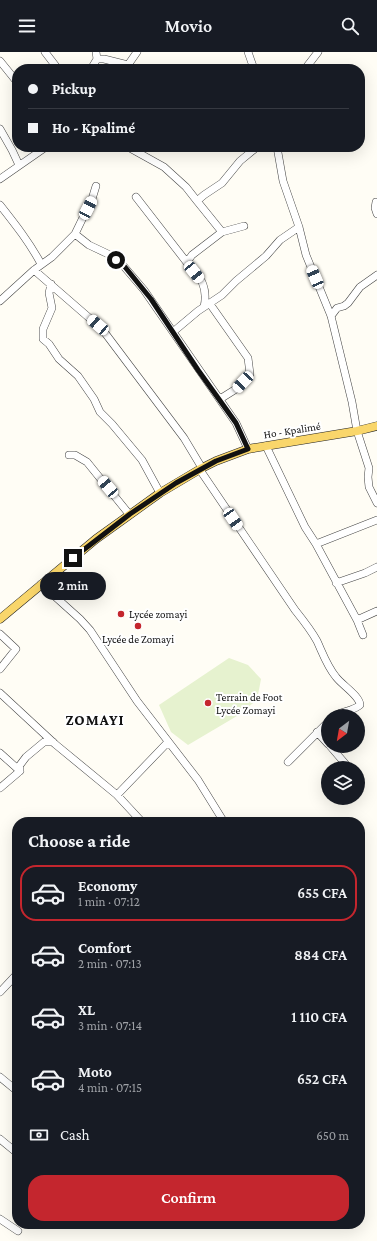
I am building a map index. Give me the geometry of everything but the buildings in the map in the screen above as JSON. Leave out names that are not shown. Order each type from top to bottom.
[{"type":"main road","name":"Ho - Kpalimé","points":[[0,619],[96,539],[160,493],[201,469],[248,449],[357,431],[377,426]]},
{"type":"street","points":[[45,52],[54,64]]},
{"type":"street","points":[[129,64],[137,52]]},
{"type":"street","points":[[248,52],[252,64]]},
{"type":"street","points":[[309,64],[318,52]]},
{"type":"street","points":[[97,56],[118,64]]},
{"type":"street","points":[[2,66],[12,77]]},
{"type":"street","points":[[0,130],[12,150]]},
{"type":"street","points":[[13,152],[19,165]]},
{"type":"street","points":[[0,179],[38,152]]},
{"type":"street","points":[[137,152],[164,167],[186,187],[222,232]]},
{"type":"street","points":[[197,201],[222,183],[240,161],[251,152]]},
{"type":"street","points":[[278,152],[283,180],[299,227],[306,255],[331,316],[352,402],[357,431],[369,468],[369,487],[377,503]]},
{"type":"street","points":[[0,301],[41,264],[52,257],[75,234],[92,199],[96,186]]},
{"type":"street","points":[[136,197],[202,282],[205,289],[207,306],[248,358],[250,374],[236,389],[220,399]]},
{"type":"street","points":[[376,202],[375,208],[377,214]]},
{"type":"street","points":[[0,205],[24,236],[41,264]]},
{"type":"street","points":[[187,262],[192,255],[222,232],[244,226]]},
{"type":"street","points":[[173,332],[198,311],[222,295],[266,256],[280,240],[299,227]]},
{"type":"street","points":[[75,234],[89,245],[113,257],[125,267],[151,299],[236,423],[248,449]]},
{"type":"street","points":[[34,270],[102,329],[184,438],[201,469],[295,610],[304,620],[329,668],[339,681],[360,702],[358,707],[350,709]]},
{"type":"street","points":[[331,316],[337,308],[348,303],[360,287],[377,275]]},
{"type":"street","points":[[51,284],[49,294],[52,308],[43,329],[43,339],[49,344],[59,359],[78,376],[94,399],[100,412],[142,460],[160,493]]},
{"type":"street","points":[[266,446],[305,527],[316,544],[357,620],[362,635]]},
{"type":"street","points":[[69,455],[76,455],[87,462],[130,514]]},
{"type":"street","points":[[316,544],[377,520]]},
{"type":"street","points":[[336,583],[360,575],[377,567]]},
{"type":"street","points":[[41,584],[90,630],[137,701],[198,780],[221,817]]},
{"type":"street","points":[[357,620],[377,611]]},
{"type":"street","points":[[0,634],[16,649],[0,669]]},
{"type":"street","points":[[0,693],[53,742],[117,795],[137,817]]},
{"type":"street","points":[[288,762],[321,728]]},
{"type":"street","points":[[317,732],[321,736]]},
{"type":"street","points":[[0,788],[20,771],[20,765],[26,757],[44,742],[53,742]]},
{"type":"street","points":[[117,795],[168,742]]},
{"type":"street","points":[[0,753],[20,771]]},
{"type":"street","points":[[336,753],[343,761]]},
{"type":"street","points":[[0,992],[12,979]]},
{"type":"street","points":[[0,1077],[12,1087]]},
{"type":"street","points":[[0,1139],[12,1149]]},
{"type":"street","points":[[0,1219],[12,1227]]},
{"type":"green space","name":"Terrain de Foot Lycée Zomayi","points":[[229,658],[248,665],[261,679],[257,700],[237,716],[188,745],[171,732],[159,705]]},
{"type":"place","name":"Lycée zomayi","points":[[121,614]]},
{"type":"place","name":"Lycée de Zomayi","points":[[138,626]]},
{"type":"place","name":"Terrain de Foot Lycée Zomayi","points":[[208,703]]},
{"type":"district","name":"ZOMAYI","points":[[95,720]]},
{"type":"route","points":[[73,558],[130,514],[176,483],[216,461],[248,449],[236,423],[198,370],[151,299],[125,267],[116,260]]}]
